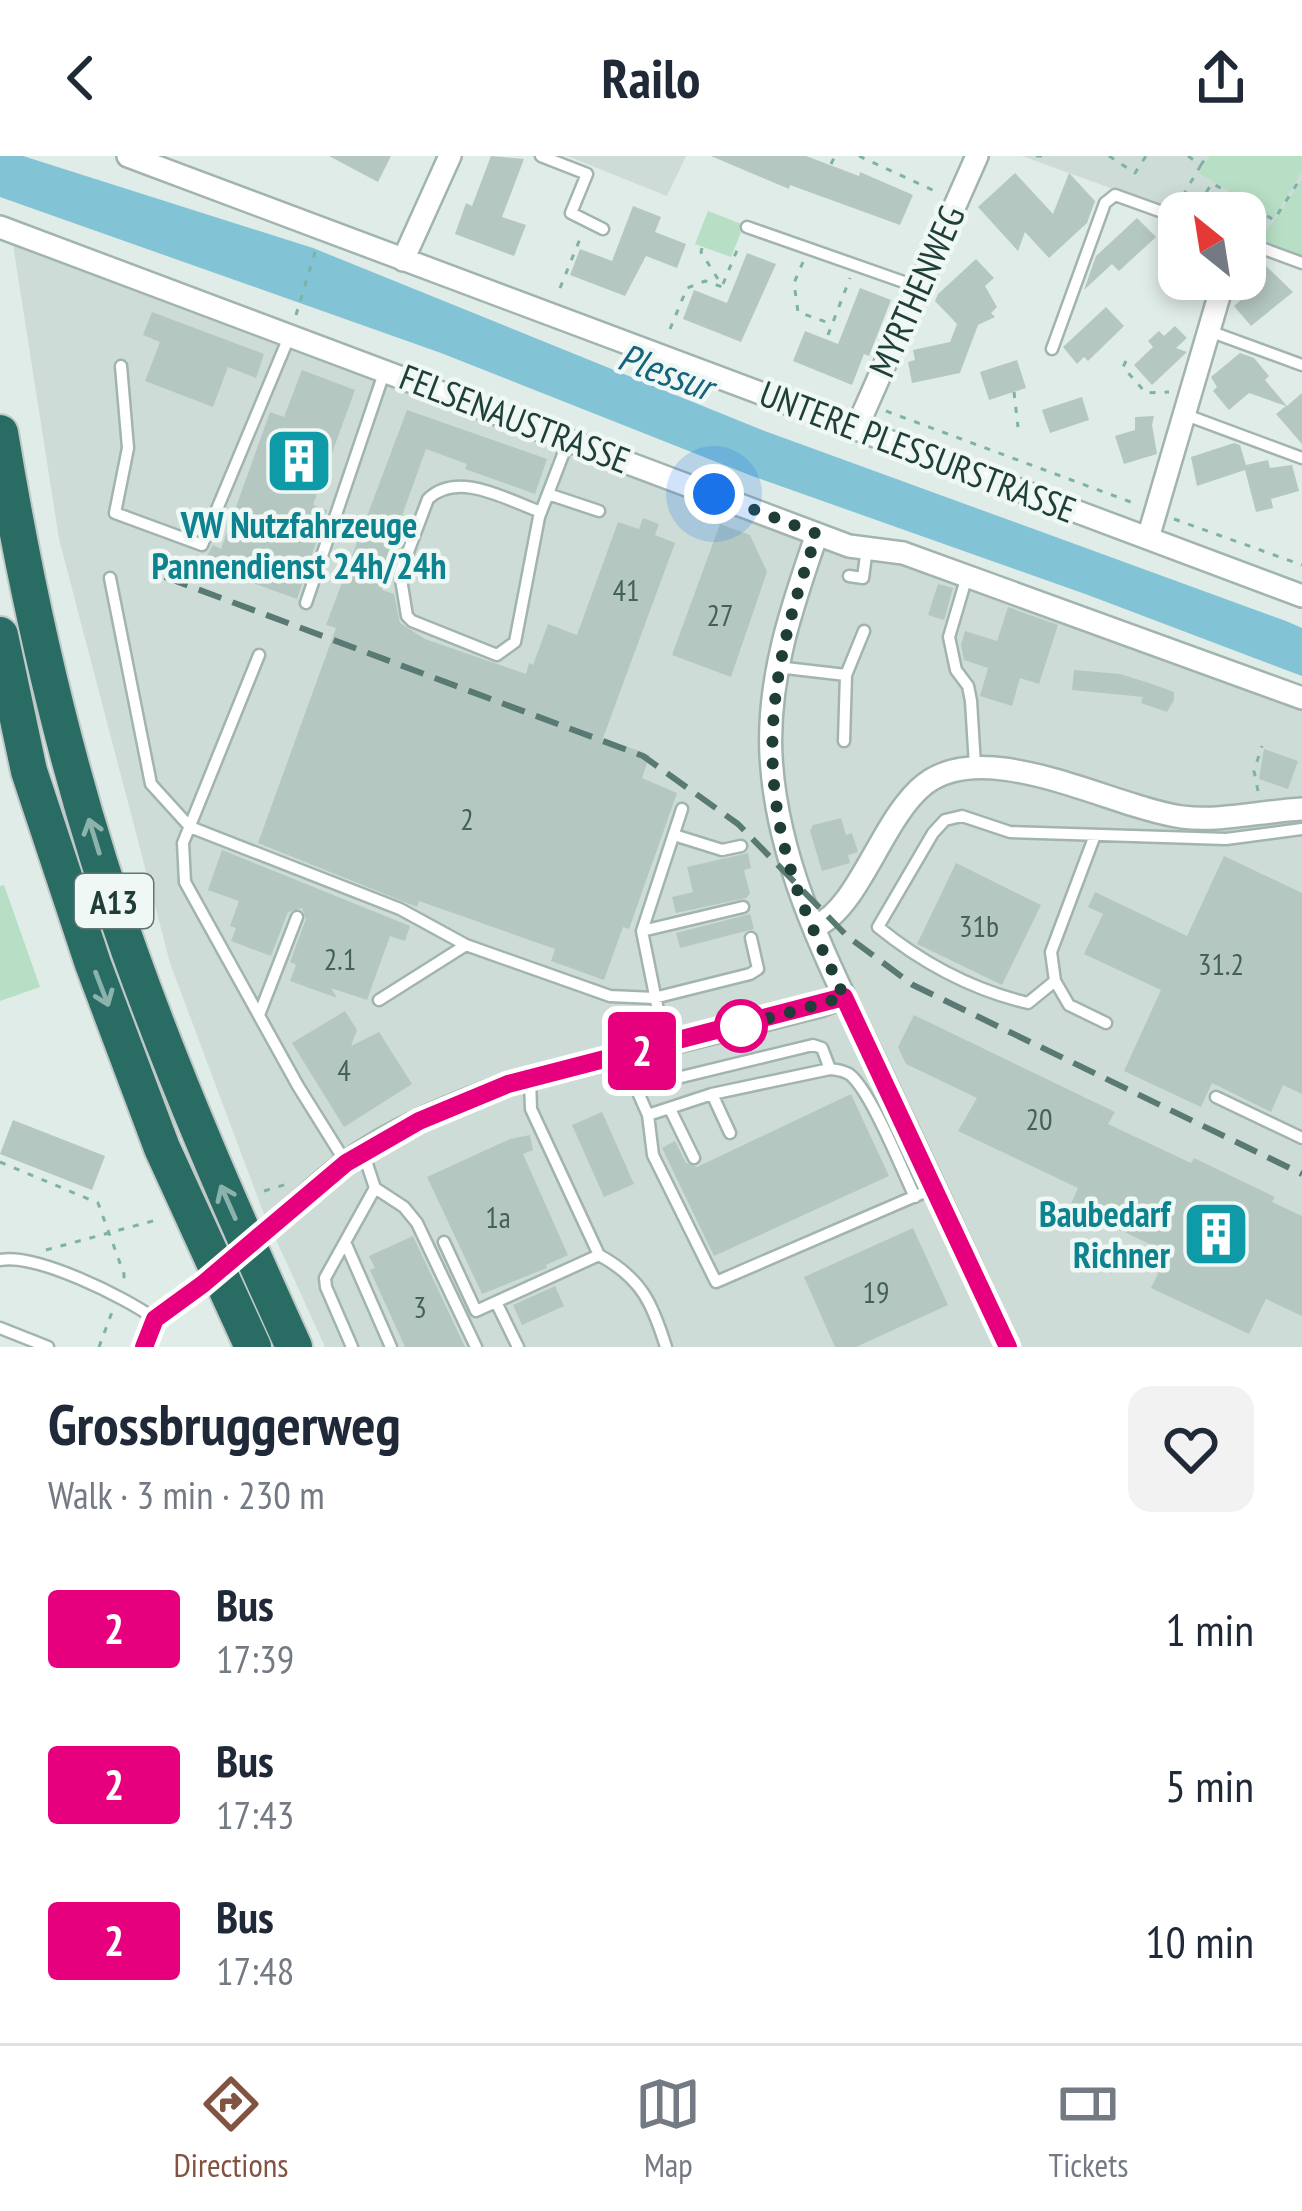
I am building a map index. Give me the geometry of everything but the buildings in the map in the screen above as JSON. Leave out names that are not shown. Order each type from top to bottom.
[{"type":"highway","name":"A13","points":[[0,433],[25,582],[68,751],[129,950],[220,1185],[294,1347]]},
{"type":"highway","name":"A13","points":[[0,635],[29,770],[93,964],[162,1148],[253,1347]]},
{"type":"street","name":"UNTERE PLESSURSTRASSE","points":[[128,156],[1302,596]]},
{"type":"street","points":[[404,260],[450,156]]},
{"type":"street","name":"MYRTHENWEG","points":[[857,427],[977,156]]},
{"type":"street","name":"FELSENAUSTRASSE","points":[[0,227],[817,534],[903,553],[1302,698]]},
{"type":"street","points":[[1148,538],[1218,300]]},
{"type":"street","points":[[817,534],[777,667],[771,752],[774,792],[796,887],[925,1192],[1008,1347]]},
{"type":"street","points":[[814,927],[838,910],[904,804],[943,773],[974,765],[1187,818],[1302,809]]},
{"type":"street","points":[[285,1214],[354,1157],[440,1111],[530,1079],[844,997]]},
{"type":"street","points":[[144,1347],[155,1319],[203,1284]]},
{"type":"lane","points":[[541,156],[587,174],[571,213],[603,229]]},
{"type":"lane","points":[[1052,350],[1105,203],[1115,195],[1158,210]]},
{"type":"lane","points":[[747,227],[918,287]]},
{"type":"lane","points":[[1266,250],[1302,263]]},
{"type":"lane","points":[[1208,331],[1302,365]]},
{"type":"lane","points":[[122,366],[128,448],[115,513],[202,545],[290,334]]},
{"type":"lane","points":[[306,603],[385,369]]},
{"type":"lane","points":[[1186,415],[1302,458]]},
{"type":"lane","points":[[541,512],[461,485],[434,493],[401,568],[407,616],[497,655],[507,650],[520,631],[541,512],[569,439]]},
{"type":"lane","points":[[548,494],[599,512]]},
{"type":"lane","points":[[849,576],[862,578],[867,548]]},
{"type":"lane","points":[[967,576],[949,637],[956,670],[971,701],[974,765]]},
{"type":"lane","points":[[110,578],[151,784],[190,827],[400,909],[466,945],[610,996],[654,998],[750,974],[758,968],[751,938]]},
{"type":"lane","points":[[844,741],[846,675],[864,631]]},
{"type":"lane","points":[[259,655],[183,843],[185,882],[259,1015],[375,1188],[404,1207],[417,1223],[476,1347]]},
{"type":"lane","points":[[777,667],[846,675]]},
{"type":"lane","points":[[665,1045],[642,932],[682,809]]},
{"type":"lane","points":[[1055,981],[1028,1003],[1008,998],[917,959],[878,927],[945,820],[962,816],[1010,832],[1226,839],[1302,829]]},
{"type":"lane","points":[[674,835],[722,850],[741,846]]},
{"type":"lane","points":[[1095,835],[1051,952],[1055,981],[1070,1005],[1106,1023]]},
{"type":"lane","points":[[642,932],[743,907]]},
{"type":"lane","points":[[259,1015],[297,917]]},
{"type":"lane","points":[[379,1000],[466,945]]},
{"type":"lane","points":[[636,1088],[813,1045],[822,1048],[830,1069]]},
{"type":"lane","points":[[622,1056],[648,1115],[653,1155],[716,1282],[925,1192],[853,1077],[830,1069],[712,1094],[648,1115]]},
{"type":"lane","points":[[530,1079],[531,1109],[599,1256],[625,1269],[644,1289],[666,1347]]},
{"type":"lane","points":[[712,1094],[730,1133]]},
{"type":"lane","points":[[1216,1097],[1302,1138]]},
{"type":"lane","points":[[670,1109],[694,1158]]},
{"type":"lane","points":[[352,1347],[325,1278],[375,1188]]},
{"type":"lane","points":[[444,1242],[476,1311],[599,1256]]},
{"type":"lane","points":[[344,1243],[391,1347]]},
{"type":"lane","points":[[0,1260],[19,1258],[122,1296],[155,1319]]},
{"type":"lane","points":[[496,1302],[518,1347]]},
{"type":"lane","points":[[0,1328],[48,1347]]},
{"type":"path","points":[[831,164],[835,156]]},
{"type":"path","points":[[859,156],[957,201]]},
{"type":"path","points":[[1036,156],[1048,156]]},
{"type":"path","points":[[1109,156],[1135,173],[1146,156]]},
{"type":"path","points":[[1188,156],[1201,165]]},
{"type":"path","points":[[1207,156],[1185,191],[1201,201],[1212,183],[1274,220],[1302,176]]},
{"type":"path","points":[[888,181],[892,172]]},
{"type":"path","points":[[560,288],[587,221]]},
{"type":"path","points":[[725,287],[747,227]]},
{"type":"path","points":[[297,310],[319,239]]},
{"type":"path","points":[[702,248],[700,252],[725,287]]},
{"type":"path","points":[[808,248],[794,283],[798,312],[832,324]]},
{"type":"path","points":[[828,335],[854,265]]},
{"type":"path","points":[[670,329],[687,288],[705,280],[725,287]]},
{"type":"path","points":[[1126,361],[1123,367],[1146,393],[1179,393],[1182,382],[1194,386]]},
{"type":"path","points":[[1014,392],[1018,428]]},
{"type":"path","points":[[874,406],[1149,509]]},
{"type":"path","points":[[1163,514],[1302,566]]},
{"type":"path","points":[[1262,746],[1254,771],[1262,811]]},
{"type":"path","points":[[0,1162],[98,1203],[124,1274],[122,1296],[99,1347]]},
{"type":"path","points":[[264,1192],[304,1178]]},
{"type":"path","points":[[19,1258],[160,1219]]},
{"type":"shaded area","points":[[567,156],[686,156],[667,196]]},
{"type":"shaded area","points":[[1022,156],[1302,156],[1302,257],[1266,241],[1266,192],[1158,192],[1158,205]]},
{"type":"shaded area","points":[[11,232],[849,546],[903,553],[1302,698],[1302,1347],[325,1347],[262,1209],[170,963],[59,539]]},
{"type":"green space","points":[[1210,156],[1302,156],[1302,171],[1274,218],[1266,213],[1266,192],[1231,192],[1199,173]]},
{"type":"green space","points":[[1302,180],[1302,257],[1268,244],[1266,232]]},
{"type":"green space","points":[[708,211],[744,225],[731,257],[695,244]]},
{"type":"green space","points":[[4,885],[40,987],[0,1001],[0,886]]},
{"type":"water","points":[[0,156],[23,156],[313,248],[762,430],[1286,621],[1302,628],[1302,676],[752,476],[441,353],[0,197]]},
{"type":"tunnel","points":[[245,1248],[285,1214]]},
{"type":"railway","points":[[165,577],[643,756],[738,824],[847,936],[913,985],[1302,1174]]},
{"type":"bus line","name":"2","points":[[144,1347],[155,1319],[346,1163],[419,1121],[508,1084],[844,997],[1008,1347]]},
{"type":"place","name":"VW Nutzfahrzeuge Pannendienst 24h/24h","points":[[299,461]]},
{"type":"place","name":"Baubedarf Richner","points":[[1216,1234]]},
{"type":"route","points":[[714,494],[817,534],[782,643],[771,752],[782,838],[796,887],[844,997],[741,1026]]},
{"type":"water label","name":"Plessur","points":[[666,371]]}]
